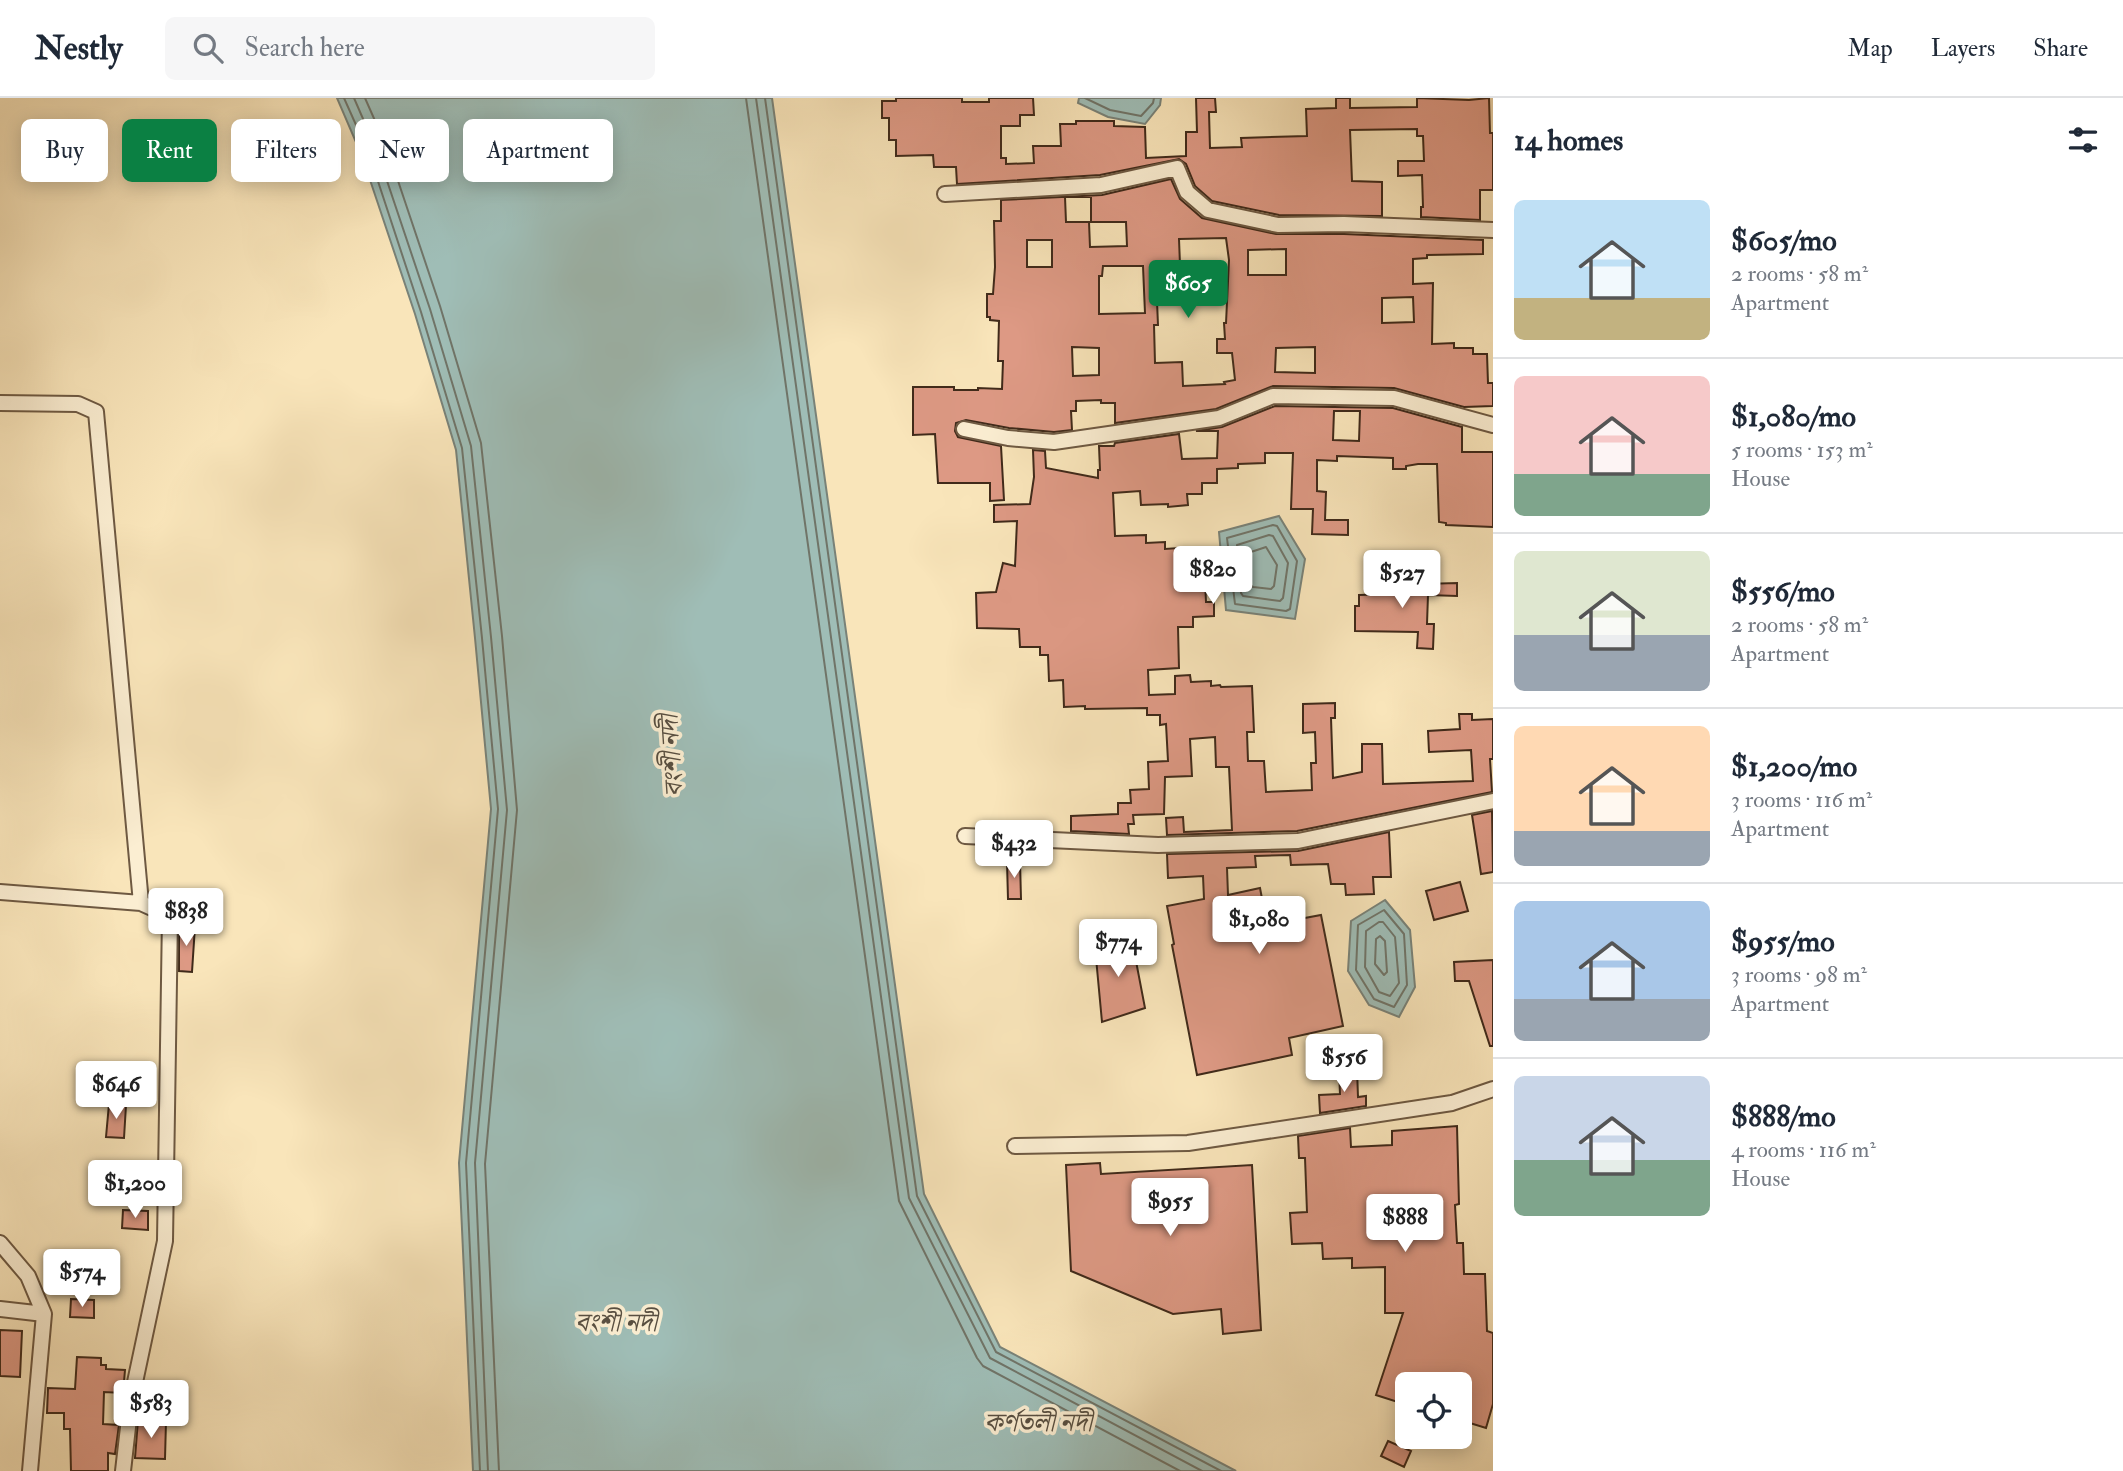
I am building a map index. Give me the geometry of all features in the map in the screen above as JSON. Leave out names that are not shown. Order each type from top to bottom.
[{"type":"street","points":[[945,194],[1101,185],[1177,168],[1187,192],[1208,210],[1278,225],[1344,224],[1493,230]]},
{"type":"street","points":[[964,429],[1008,438],[1054,442],[1219,418],[1273,396],[1394,398],[1493,425]]},
{"type":"street","points":[[0,403],[78,404],[96,412],[141,903]]},
{"type":"street","points":[[965,836],[1158,845],[1298,841],[1493,801]]},
{"type":"street","points":[[0,892],[141,903],[170,916],[165,1241],[131,1401],[123,1471]]},
{"type":"street","points":[[1015,1146],[1188,1143],[1452,1103],[1493,1089]]},
{"type":"street","points":[[0,1243],[28,1276],[44,1314],[30,1471]]},
{"type":"street","points":[[0,1310],[44,1314]]},
{"type":"water","points":[[337,98],[772,98],[924,1194],[1000,1347],[1236,1471],[473,1471],[459,1163],[491,809],[456,450],[415,314],[371,182],[449,182],[449,119],[355,119],[355,140]]},
{"type":"water","points":[[1079,98],[1161,98],[1160,105],[1145,124],[1108,117],[1078,103]]},
{"type":"water","points":[[1279,516],[1305,559],[1295,619],[1226,610],[1219,532]]},
{"type":"water","points":[[1385,900],[1410,930],[1415,987],[1399,1017],[1369,1005],[1348,971],[1351,921]]},
{"type":"building","points":[[896,98],[962,98],[962,102],[989,102],[989,98],[1033,98],[1034,115],[1020,115],[1020,126],[1001,126],[1001,158],[1006,158],[1006,164],[1034,163],[1033,146],[1061,146],[1060,124],[1076,124],[1076,121],[1114,121],[1114,126],[1145,127],[1146,158],[1186,156],[1186,132],[1197,132],[1196,98],[1215,98],[1216,112],[1209,112],[1210,148],[1242,147],[1241,138],[1307,136],[1306,109],[1336,108],[1336,98],[1350,98],[1350,108],[1417,107],[1417,98],[1489,98],[1490,133],[1493,133],[1493,190],[1480,190],[1480,220],[1421,217],[1422,175],[1398,176],[1398,161],[1424,161],[1423,136],[1417,136],[1417,129],[1350,130],[1352,181],[1382,182],[1382,216],[1279,215],[1212,201],[1195,186],[1186,164],[1179,159],[1100,175],[957,184],[956,167],[934,167],[933,155],[896,156],[896,140],[889,140],[889,118],[882,118],[882,101],[896,101]]},
{"type":"building","points":[[1171,179],[1180,199],[1202,218],[1276,234],[1483,240],[1483,254],[1427,255],[1427,258],[1413,259],[1413,284],[1433,283],[1432,344],[1454,343],[1454,348],[1473,348],[1473,354],[1487,354],[1488,383],[1493,383],[1493,406],[1464,407],[1394,388],[1273,386],[1216,409],[1115,423],[1115,403],[1101,403],[1101,400],[1076,401],[1076,411],[1071,411],[1072,430],[1054,432],[1009,428],[966,420],[956,423],[955,431],[958,437],[1001,446],[1004,500],[990,501],[990,483],[938,483],[935,434],[913,435],[913,387],[1002,389],[1003,361],[998,361],[999,321],[987,317],[987,294],[993,294],[995,267],[994,221],[1001,221],[1001,200],[1102,195]],"holes":[[[1065,197],[1091,197],[1091,222],[1126,222],[1127,246],[1090,247],[1089,222],[1066,222]],[[1226,238],[1229,260],[1225,339],[1217,339],[1217,353],[1232,353],[1235,380],[1224,382],[1225,384],[1183,386],[1182,362],[1155,363],[1154,325],[1158,325],[1157,301],[1161,301],[1160,265],[1180,265],[1179,239]],[[1027,240],[1052,240],[1052,267],[1027,267]],[[1286,249],[1286,275],[1248,275],[1248,250]],[[1103,266],[1143,266],[1145,313],[1099,314],[1099,276],[1102,276]],[[1413,297],[1414,322],[1382,323],[1382,298]],[[1072,347],[1099,348],[1099,375],[1073,376]],[[1315,347],[1315,373],[1275,372],[1276,348]]]},
{"type":"building","points":[[1275,406],[1393,408],[1462,427],[1462,452],[1493,452],[1493,527],[1446,525],[1439,522],[1437,464],[1418,464],[1406,466],[1406,469],[1393,469],[1393,458],[1337,456],[1337,461],[1317,460],[1317,491],[1326,492],[1325,520],[1348,520],[1348,535],[1312,534],[1313,509],[1291,509],[1293,453],[1265,453],[1265,463],[1238,464],[1238,468],[1217,469],[1217,483],[1202,483],[1202,494],[1187,494],[1188,505],[1141,505],[1140,491],[1113,493],[1115,536],[1146,535],[1146,543],[1165,542],[1165,549],[1179,548],[1180,564],[1195,564],[1195,580],[1205,579],[1206,602],[1214,602],[1214,616],[1193,617],[1193,627],[1178,627],[1179,668],[1148,670],[1149,695],[1175,694],[1175,676],[1190,675],[1191,682],[1211,681],[1211,686],[1252,686],[1254,732],[1247,732],[1248,761],[1264,761],[1266,792],[1312,790],[1311,763],[1316,763],[1315,732],[1303,733],[1303,704],[1335,703],[1335,718],[1331,718],[1333,778],[1362,772],[1362,744],[1382,744],[1383,784],[1473,781],[1471,750],[1429,752],[1428,731],[1460,729],[1459,714],[1472,714],[1472,720],[1493,719],[1493,759],[1490,759],[1492,792],[1297,831],[1167,835],[1166,818],[1183,817],[1184,832],[1232,830],[1229,767],[1216,767],[1215,737],[1190,739],[1192,776],[1165,777],[1164,814],[1133,815],[1134,824],[1128,824],[1129,834],[1071,831],[1071,816],[1118,814],[1118,803],[1131,803],[1130,790],[1149,789],[1148,762],[1168,761],[1166,724],[1160,725],[1160,715],[1147,715],[1147,708],[1064,707],[1063,680],[1049,681],[1048,655],[1040,655],[1040,647],[1020,647],[1019,629],[977,628],[976,593],[996,592],[1003,563],[1015,566],[1017,521],[994,522],[994,505],[1030,504],[1034,477],[1033,450],[1045,451],[1046,468],[1098,478],[1099,446],[1114,446],[1115,443],[1179,434],[1182,459],[1217,458],[1218,431],[1196,431],[1222,427]],"holes":[[[1334,411],[1360,411],[1359,441],[1333,440]]]},
{"type":"building","points":[[1403,579],[1423,579],[1423,584],[1457,583],[1457,596],[1428,595],[1427,624],[1434,624],[1433,649],[1417,648],[1418,632],[1355,631],[1355,606],[1359,606],[1359,595],[1393,594],[1393,585],[1403,585]]},
{"type":"building","points":[[1492,811],[1493,872],[1481,874],[1472,815]]},
{"type":"building","points":[[1389,832],[1391,877],[1373,877],[1374,894],[1346,895],[1345,884],[1331,884],[1328,864],[1291,865],[1290,855],[1255,856],[1256,867],[1227,868],[1228,895],[1260,888],[1267,925],[1321,915],[1343,1026],[1289,1038],[1292,1055],[1197,1075],[1167,906],[1204,899],[1203,876],[1168,878],[1167,854],[1298,851]]},
{"type":"building","points":[[1020,861],[1021,899],[1008,899],[1007,862]]},
{"type":"building","points":[[1460,882],[1468,911],[1434,920],[1426,891]]},
{"type":"building","points":[[179,925],[195,926],[192,972],[179,971]]},
{"type":"building","points":[[1131,935],[1145,1008],[1102,1022],[1095,947]]},
{"type":"building","points":[[1493,960],[1493,1046],[1490,1046],[1469,981],[1455,981],[1454,962]]},
{"type":"building","points":[[1357,1069],[1358,1097],[1366,1096],[1366,1106],[1320,1113],[1319,1095],[1340,1094],[1339,1070]]},
{"type":"building","points":[[109,1104],[126,1105],[124,1138],[106,1137]]},
{"type":"building","points":[[1457,1126],[1457,1243],[1463,1243],[1464,1274],[1485,1274],[1487,1331],[1493,1333],[1493,1404],[1486,1428],[1472,1424],[1472,1372],[1395,1372],[1395,1401],[1376,1395],[1403,1313],[1385,1313],[1385,1267],[1352,1268],[1352,1258],[1323,1259],[1322,1243],[1292,1244],[1290,1213],[1307,1212],[1305,1158],[1299,1158],[1298,1136],[1350,1128],[1351,1147],[1392,1145],[1392,1131]]},
{"type":"building","points":[[1100,1163],[1101,1174],[1252,1165],[1261,1330],[1223,1334],[1221,1309],[1173,1314],[1071,1271],[1066,1165]]},
{"type":"building","points":[[123,1210],[148,1211],[148,1230],[122,1228]]},
{"type":"building","points":[[46,1259],[62,1260],[62,1268],[83,1269],[82,1293],[60,1291],[61,1275],[45,1274]]},
{"type":"building","points":[[71,1299],[94,1300],[94,1318],[70,1317]]},
{"type":"building","points":[[0,1330],[22,1331],[20,1377],[0,1376]]},
{"type":"building","points":[[77,1357],[101,1358],[101,1365],[106,1365],[106,1369],[125,1370],[123,1393],[104,1392],[103,1424],[119,1425],[115,1454],[108,1453],[108,1471],[71,1471],[70,1429],[64,1429],[64,1413],[47,1413],[48,1388],[75,1389]]},
{"type":"building","points":[[138,1420],[166,1421],[165,1459],[135,1458]]},
{"type":"building","points":[[1388,1441],[1395,1444],[1395,1449],[1411,1451],[1404,1467],[1381,1456]]},
{"type":"water label","name":"বংশী নদী","points":[[671,756]]},
{"type":"water label","name":"বংশী নদী","points":[[616,1322]]},
{"type":"water label","name":"কর্ণতলী নদী","points":[[1038,1422]]}]
